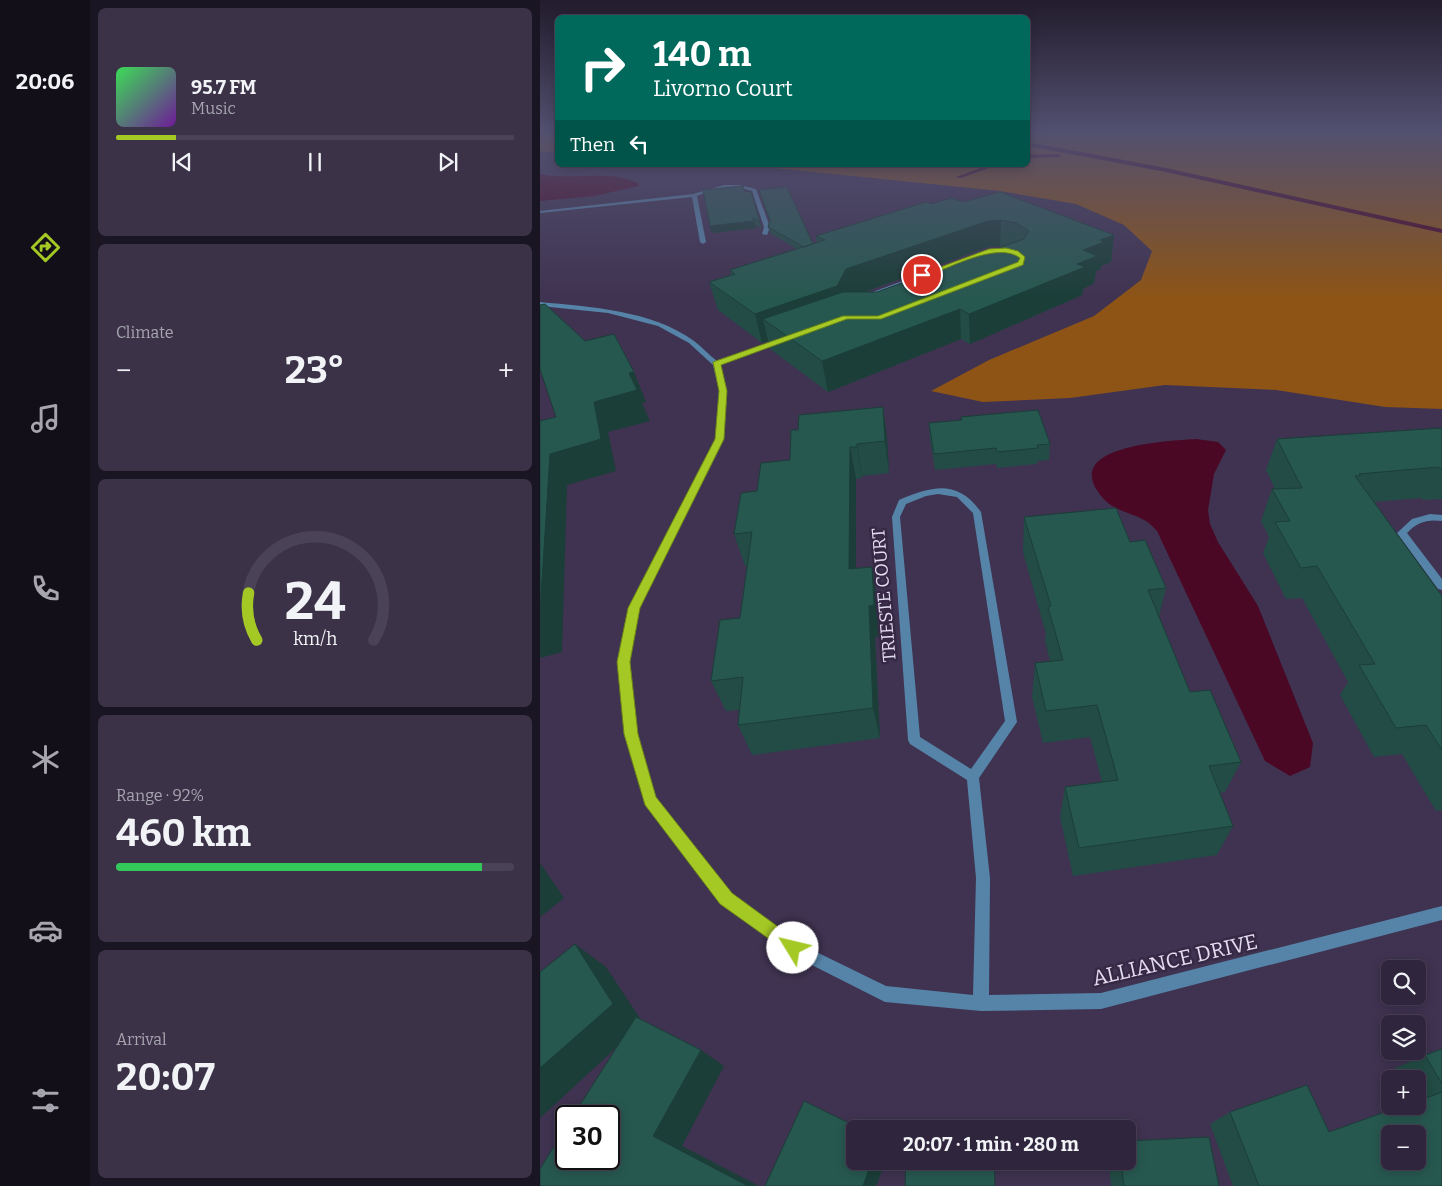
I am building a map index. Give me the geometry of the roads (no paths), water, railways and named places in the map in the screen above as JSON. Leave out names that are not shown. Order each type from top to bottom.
[{"type":"street","points":[[540,212],[694,195],[721,187]]},
{"type":"street","points":[[742,187],[754,190],[766,227],[765,234]]},
{"type":"street","points":[[694,195],[702,242]]},
{"type":"street","points":[[862,297],[991,250],[1016,252]]},
{"type":"street","points":[[540,304],[608,310],[660,325],[691,342],[716,364],[790,337]]},
{"type":"street","name":"ALLIANCE DRIVE","points":[[716,364],[723,391],[720,439],[634,608],[623,662],[631,734],[650,800],[726,899],[793,948],[886,994],[982,1003],[1101,1001],[1442,913]]},
{"type":"street","name":"TRIESTE COURT","points":[[940,491],[961,495],[977,512],[1011,722],[973,777],[914,740],[896,517],[902,502],[919,495],[940,491]]},
{"type":"street","points":[[1442,518],[1433,517],[1411,522],[1402,533],[1442,586]]},
{"type":"street","points":[[973,777],[983,878],[982,1003]]},
{"type":"waterway","points":[[1244,187],[1442,231]]}]
